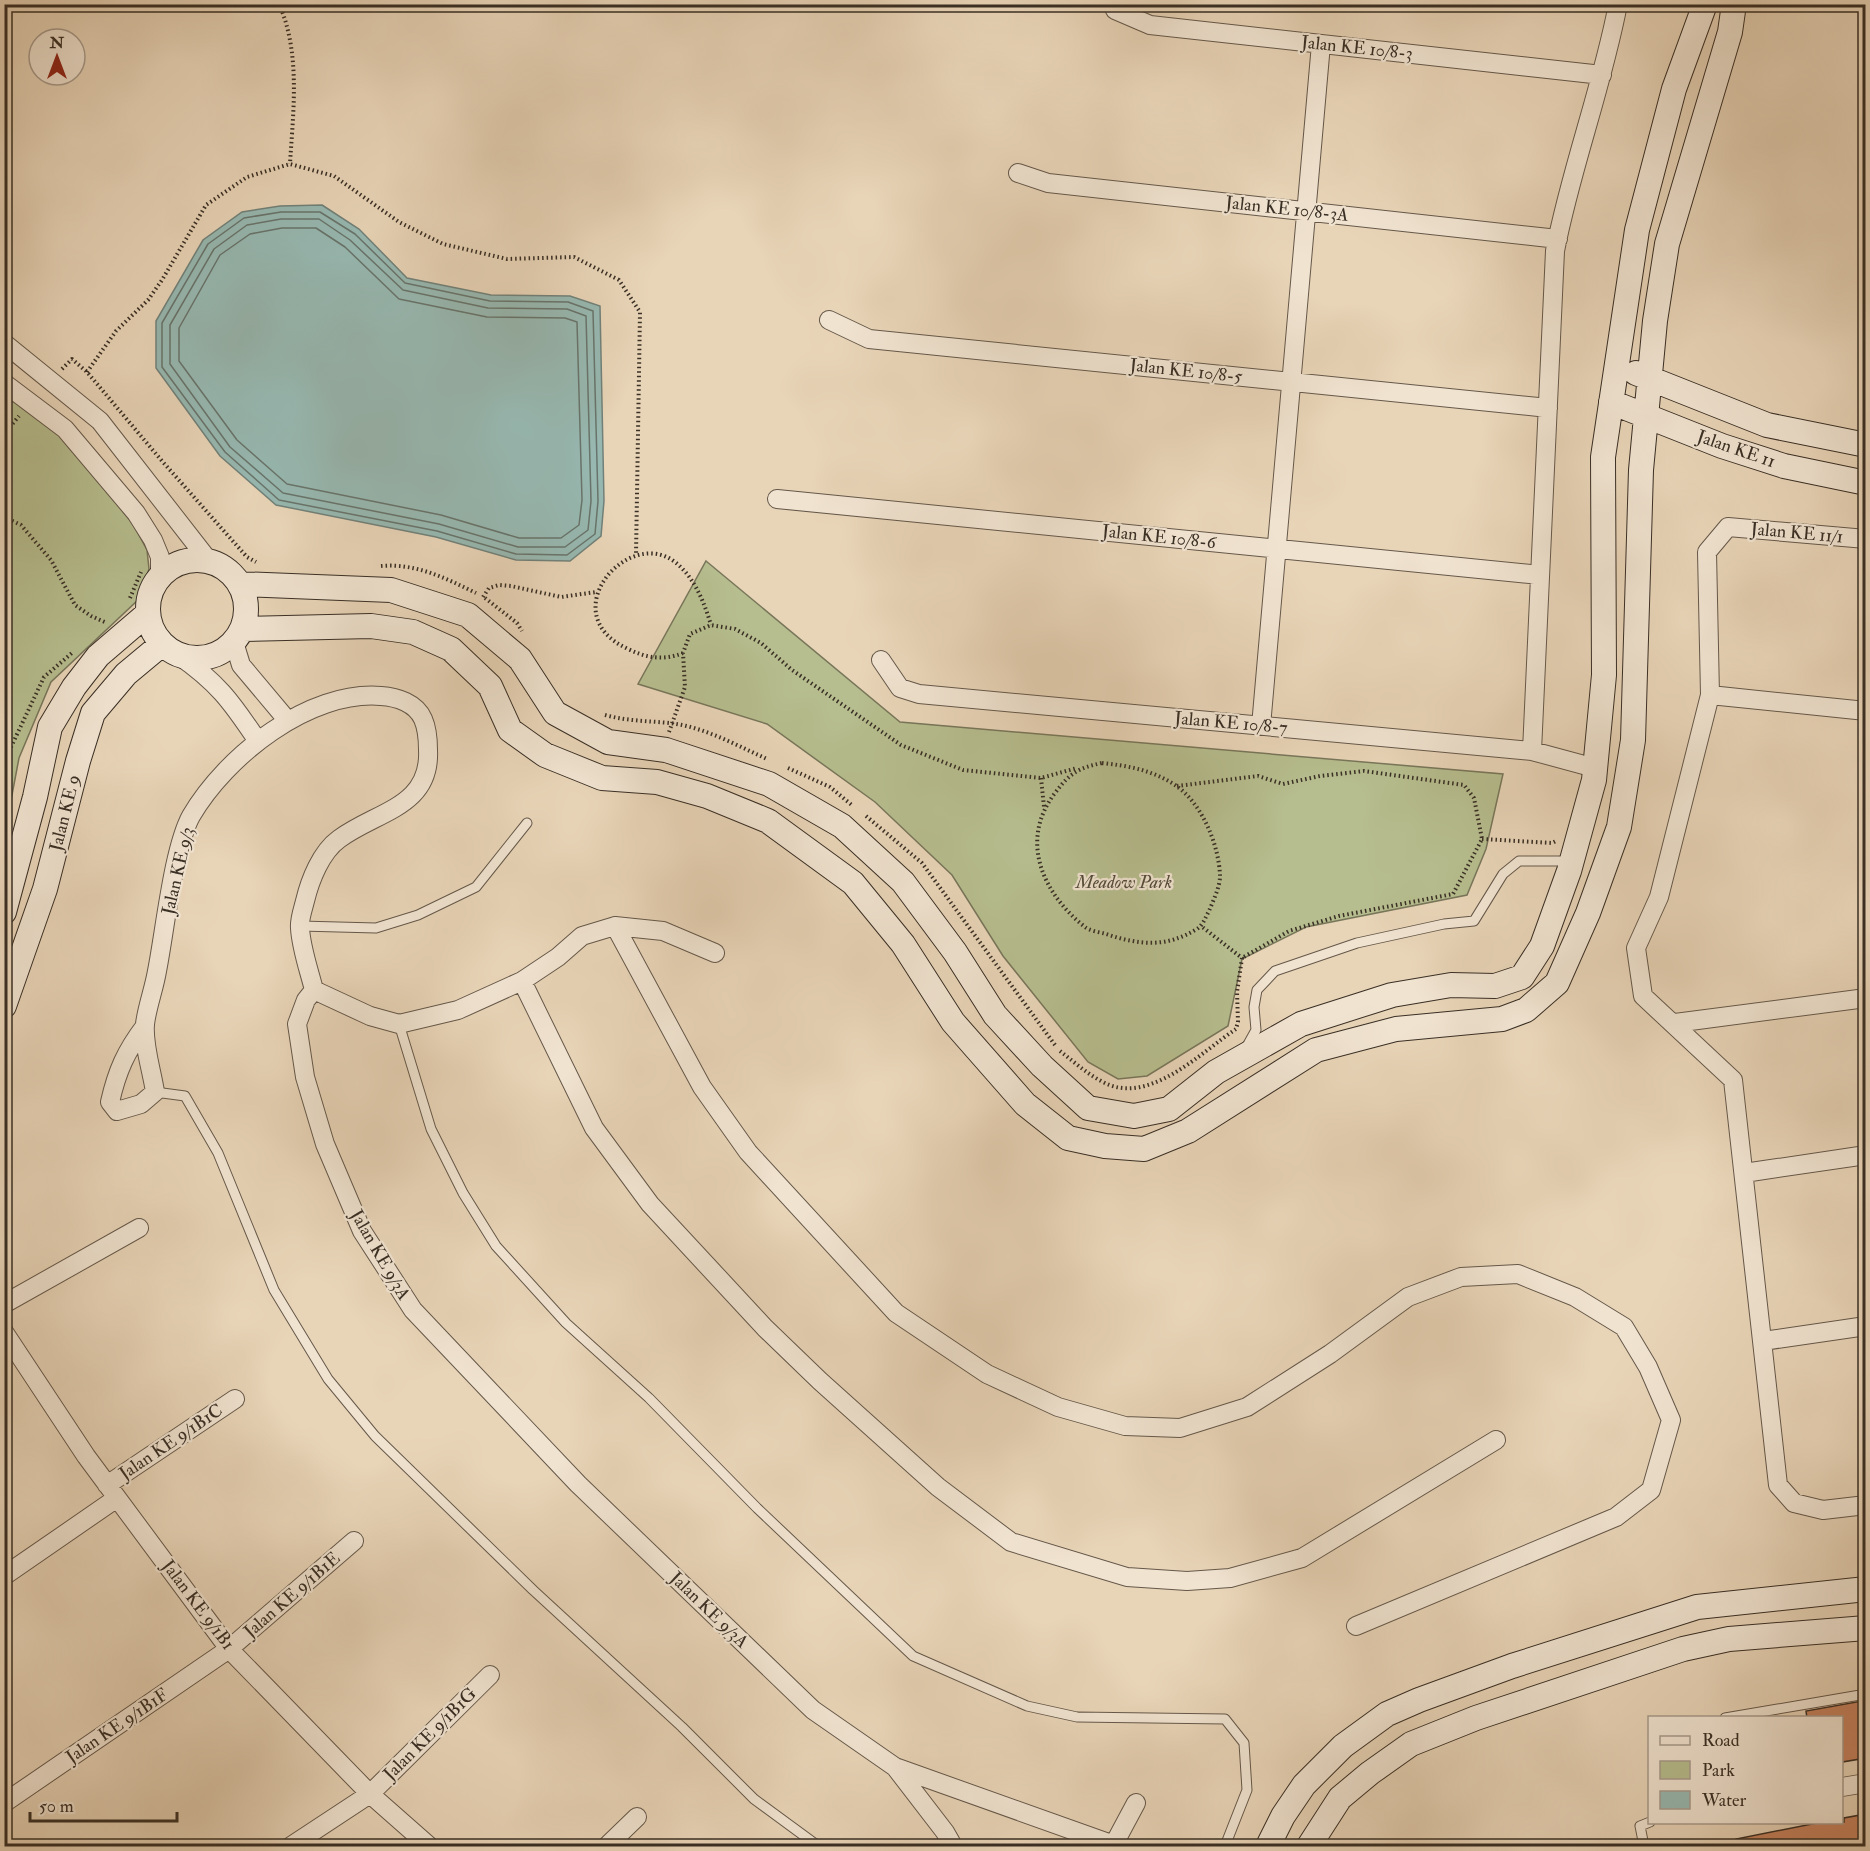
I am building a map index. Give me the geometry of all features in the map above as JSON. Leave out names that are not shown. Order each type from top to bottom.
[{"type":"street","points":[[1532,751],[1558,239],[1602,75],[1618,4]]},
{"type":"street","points":[[240,584],[391,590],[468,615],[520,659],[555,713],[608,742],[666,750],[769,784],[842,826],[903,882],[955,952],[995,1016],[1042,1066],[1088,1108],[1134,1116],[1169,1109],[1216,1072],[1301,1024],[1392,995],[1451,985],[1496,986],[1522,977],[1542,946],[1572,861],[1595,768],[1604,675],[1603,457],[1637,230],[1674,89],[1705,4]]},
{"type":"street","points":[[239,635],[371,626],[413,632],[451,649],[490,686],[510,730],[545,755],[602,778],[657,782],[707,796],[768,821],[853,883],[903,944],[953,1022],[1025,1104],[1068,1138],[1105,1146],[1144,1149],[1188,1131],[1316,1050],[1396,1029],[1502,1019],[1526,1010],[1557,983],[1592,902],[1619,827],[1633,740],[1641,470],[1666,244],[1730,32],[1734,4]]},
{"type":"street","name":"Jalan KE 10/8-3","points":[[1115,10],[1150,25],[1602,75]]},
{"type":"street","points":[[1261,726],[1321,44]]},
{"type":"street","name":"Jalan KE 10/8-3A","points":[[1018,173],[1048,183],[1558,239]]},
{"type":"street","name":"Jalan KE 10/8-5","points":[[829,320],[869,339],[1548,408]]},
{"type":"street","points":[[4,342],[100,421],[209,561]]},
{"type":"street","name":"Jalan KE 11","points":[[1617,366],[1767,425],[1866,445]]},
{"type":"street","points":[[4,383],[65,429],[136,513],[153,540],[160,557],[150,571],[147,614],[150,625],[170,649],[208,676],[234,705],[257,740],[288,721],[335,700],[363,694],[391,697],[411,704],[423,717],[429,762],[422,786],[411,798],[338,840],[321,860],[308,887],[300,926],[314,990],[370,1016],[399,1024],[458,1010],[522,981],[558,957],[582,936],[615,926],[663,931],[715,953]]},
{"type":"street","name":"Jalan KE 11","points":[[1611,402],[1722,446],[1784,466],[1866,483]]},
{"type":"street","name":"Jalan KE 10/8-6","points":[[777,499],[1540,575]]},
{"type":"street","name":"Jalan KE 11/1","points":[[1710,695],[1707,552],[1728,527],[1866,539]]},
{"type":"street","points":[[150,571],[182,562],[209,561],[221,566],[240,584],[246,598],[247,614],[239,635],[223,652],[208,657],[193,658],[170,649]]},
{"type":"street","name":"Jalan KE 9","points":[[4,912],[35,797],[50,727],[74,687],[98,656],[114,624],[147,614]]},
{"type":"street","points":[[239,635],[241,665],[288,721]]},
{"type":"street","name":"Jalan KE 9","points":[[4,1006],[45,889],[78,761],[93,713],[126,674],[170,649]]},
{"type":"street","name":"Jalan KE 10/8-7","points":[[881,660],[900,688],[919,694],[1532,751],[1595,768]]},
{"type":"street","points":[[1866,711],[1710,695],[1659,897],[1636,948],[1643,996],[1675,1023],[1733,1080],[1779,1485],[1794,1503],[1823,1510],[1866,1505]]},
{"type":"street","name":"Jalan KE 9/3","points":[[145,1026],[126,1049],[110,1102],[117,1111],[141,1104],[155,1092],[145,1026],[178,857],[190,817],[257,740]]},
{"type":"street","points":[[615,926],[702,1087],[748,1152],[801,1211],[896,1313],[987,1374],[1058,1407],[1125,1426],[1180,1428],[1247,1407],[1330,1354],[1408,1297],[1461,1277],[1518,1274],[1575,1297],[1624,1327],[1648,1367],[1671,1420],[1651,1490],[1616,1517],[1356,1626]]},
{"type":"street","points":[[522,981],[594,1128],[650,1204],[765,1328],[820,1381],[938,1487],[1011,1542],[1127,1577],[1187,1581],[1230,1578],[1302,1558],[1496,1440]]},
{"type":"street","name":"Jalan KE 9/3A","points":[[314,990],[306,1000],[297,1024],[305,1077],[325,1144],[362,1231],[413,1310],[578,1484],[813,1710],[895,1767],[1114,1846]]},
{"type":"street","points":[[1675,1023],[1866,998]]},
{"type":"street","points":[[1744,1173],[1866,1155]]},
{"type":"street","points":[[4,1304],[138,1228]]},
{"type":"street","points":[[1762,1341],[1866,1326]]},
{"type":"street","name":"Jalan KE 9/1B1","points":[[6,1341],[112,1491],[229,1649],[370,1794],[429,1846]]},
{"type":"street","name":"Jalan KE 9/1B1C","points":[[4,1576],[235,1399]]},
{"type":"street","name":"Jalan KE 9/1B1E","points":[[229,1649],[354,1541]]},
{"type":"street","points":[[1268,1846],[1283,1816],[1304,1785],[1342,1746],[1387,1714],[1398,1709],[1512,1666],[1697,1607],[1866,1589]]},
{"type":"street","points":[[1309,1846],[1340,1798],[1370,1773],[1411,1744],[1465,1722],[1683,1649],[1729,1639],[1866,1628]]},
{"type":"street","name":"Jalan KE 9/1B1F","points":[[4,1803],[229,1649]]},
{"type":"street","name":"Jalan KE 9/1B1G","points":[[291,1846],[370,1794],[490,1675]]},
{"type":"street","name":"Jalan KE 9/3A","points":[[895,1767],[945,1832],[953,1846]]},
{"type":"street","points":[[1843,1787],[1866,1783]]},
{"type":"street","points":[[1114,1846],[1136,1803]]},
{"type":"street","points":[[607,1846],[637,1817]]},
{"type":"lane","points":[[300,926],[376,928],[418,915],[476,887],[527,823]]},
{"type":"lane","points":[[1241,1058],[1256,1030],[1254,1007],[1257,990],[1275,971],[1357,943],[1444,924],[1474,921],[1503,874],[1519,861],[1572,861]]},
{"type":"lane","points":[[399,1024],[431,1129],[463,1193],[496,1246],[566,1323],[649,1398],[757,1508],[913,1656],[1027,1706],[1077,1717],[1225,1719],[1244,1743],[1247,1790],[1226,1846]]},
{"type":"lane","points":[[155,1092],[185,1096],[202,1121],[218,1153],[274,1290],[328,1379],[375,1436],[533,1590],[682,1727],[754,1799],[818,1846]]},
{"type":"lane","points":[[1737,1716],[1866,1694]]},
{"type":"lane","points":[[1644,1846],[1640,1826],[1648,1823]]},
{"type":"path","points":[[279,4],[288,23],[294,90],[290,164]]},
{"type":"path","points":[[87,372],[116,331],[148,300],[206,205],[247,177],[290,164],[334,176],[399,222],[443,244],[507,259],[574,257],[619,280],[639,312],[636,555]]},
{"type":"path","points":[[22,412],[29,420]]},
{"type":"path","points":[[4,517],[21,525],[51,560],[75,605],[91,616],[114,624]]},
{"type":"path","points":[[683,653],[667,659],[640,655],[619,645],[602,627],[595,605],[596,592],[609,571],[636,555],[656,555],[674,561],[701,594],[711,625]]},
{"type":"path","points":[[125,603],[141,573],[150,571]]},
{"type":"path","points":[[483,597],[489,588],[499,585],[561,597],[596,592]]},
{"type":"path","points":[[98,630],[114,624]]},
{"type":"path","points":[[666,750],[671,723],[685,687],[683,653],[690,633],[711,625],[735,629],[761,643],[792,670],[901,745],[963,770],[1041,778],[1102,763],[1142,768],[1177,786],[1195,804],[1211,834],[1220,877],[1214,900],[1201,926],[1178,940],[1135,944],[1086,928],[1058,899],[1040,872],[1036,837],[1044,808],[1041,778]]},
{"type":"path","points":[[4,778],[11,747],[44,676],[80,645]]},
{"type":"path","points":[[4,749],[11,747]]},
{"type":"path","points":[[1044,808],[1078,768]]},
{"type":"path","points":[[1177,786],[1258,776],[1283,784],[1320,776],[1364,771],[1464,785],[1474,798],[1482,839],[1454,894],[1339,916],[1289,931],[1242,958]]},
{"type":"path","points":[[1482,839],[1552,843],[1559,839]]},
{"type":"green space","points":[[13,401],[65,440],[133,524],[147,550],[149,569],[139,599],[51,682],[19,758],[5,832],[4,413]]},
{"type":"green space","name":"Meadow Park","points":[[706,561],[900,722],[1503,774],[1486,849],[1467,895],[1306,927],[1242,959],[1228,1026],[1147,1076],[1118,1079],[1088,1062],[1003,956],[952,875],[875,802],[767,724],[638,684]]},
{"type":"water","points":[[322,205],[359,229],[407,278],[491,295],[570,296],[600,306],[604,501],[601,536],[570,561],[516,560],[436,537],[276,505],[220,456],[156,368],[156,321],[203,240],[242,212],[280,206]]},
{"type":"building","points":[[1862,1701],[1866,1719],[1866,1758],[1843,1762],[1843,1716],[1807,1716],[1806,1711]]},
{"type":"building","points":[[1866,1814],[1866,1846],[1737,1846],[1736,1839],[1812,1824],[1843,1824],[1844,1818]]}]
